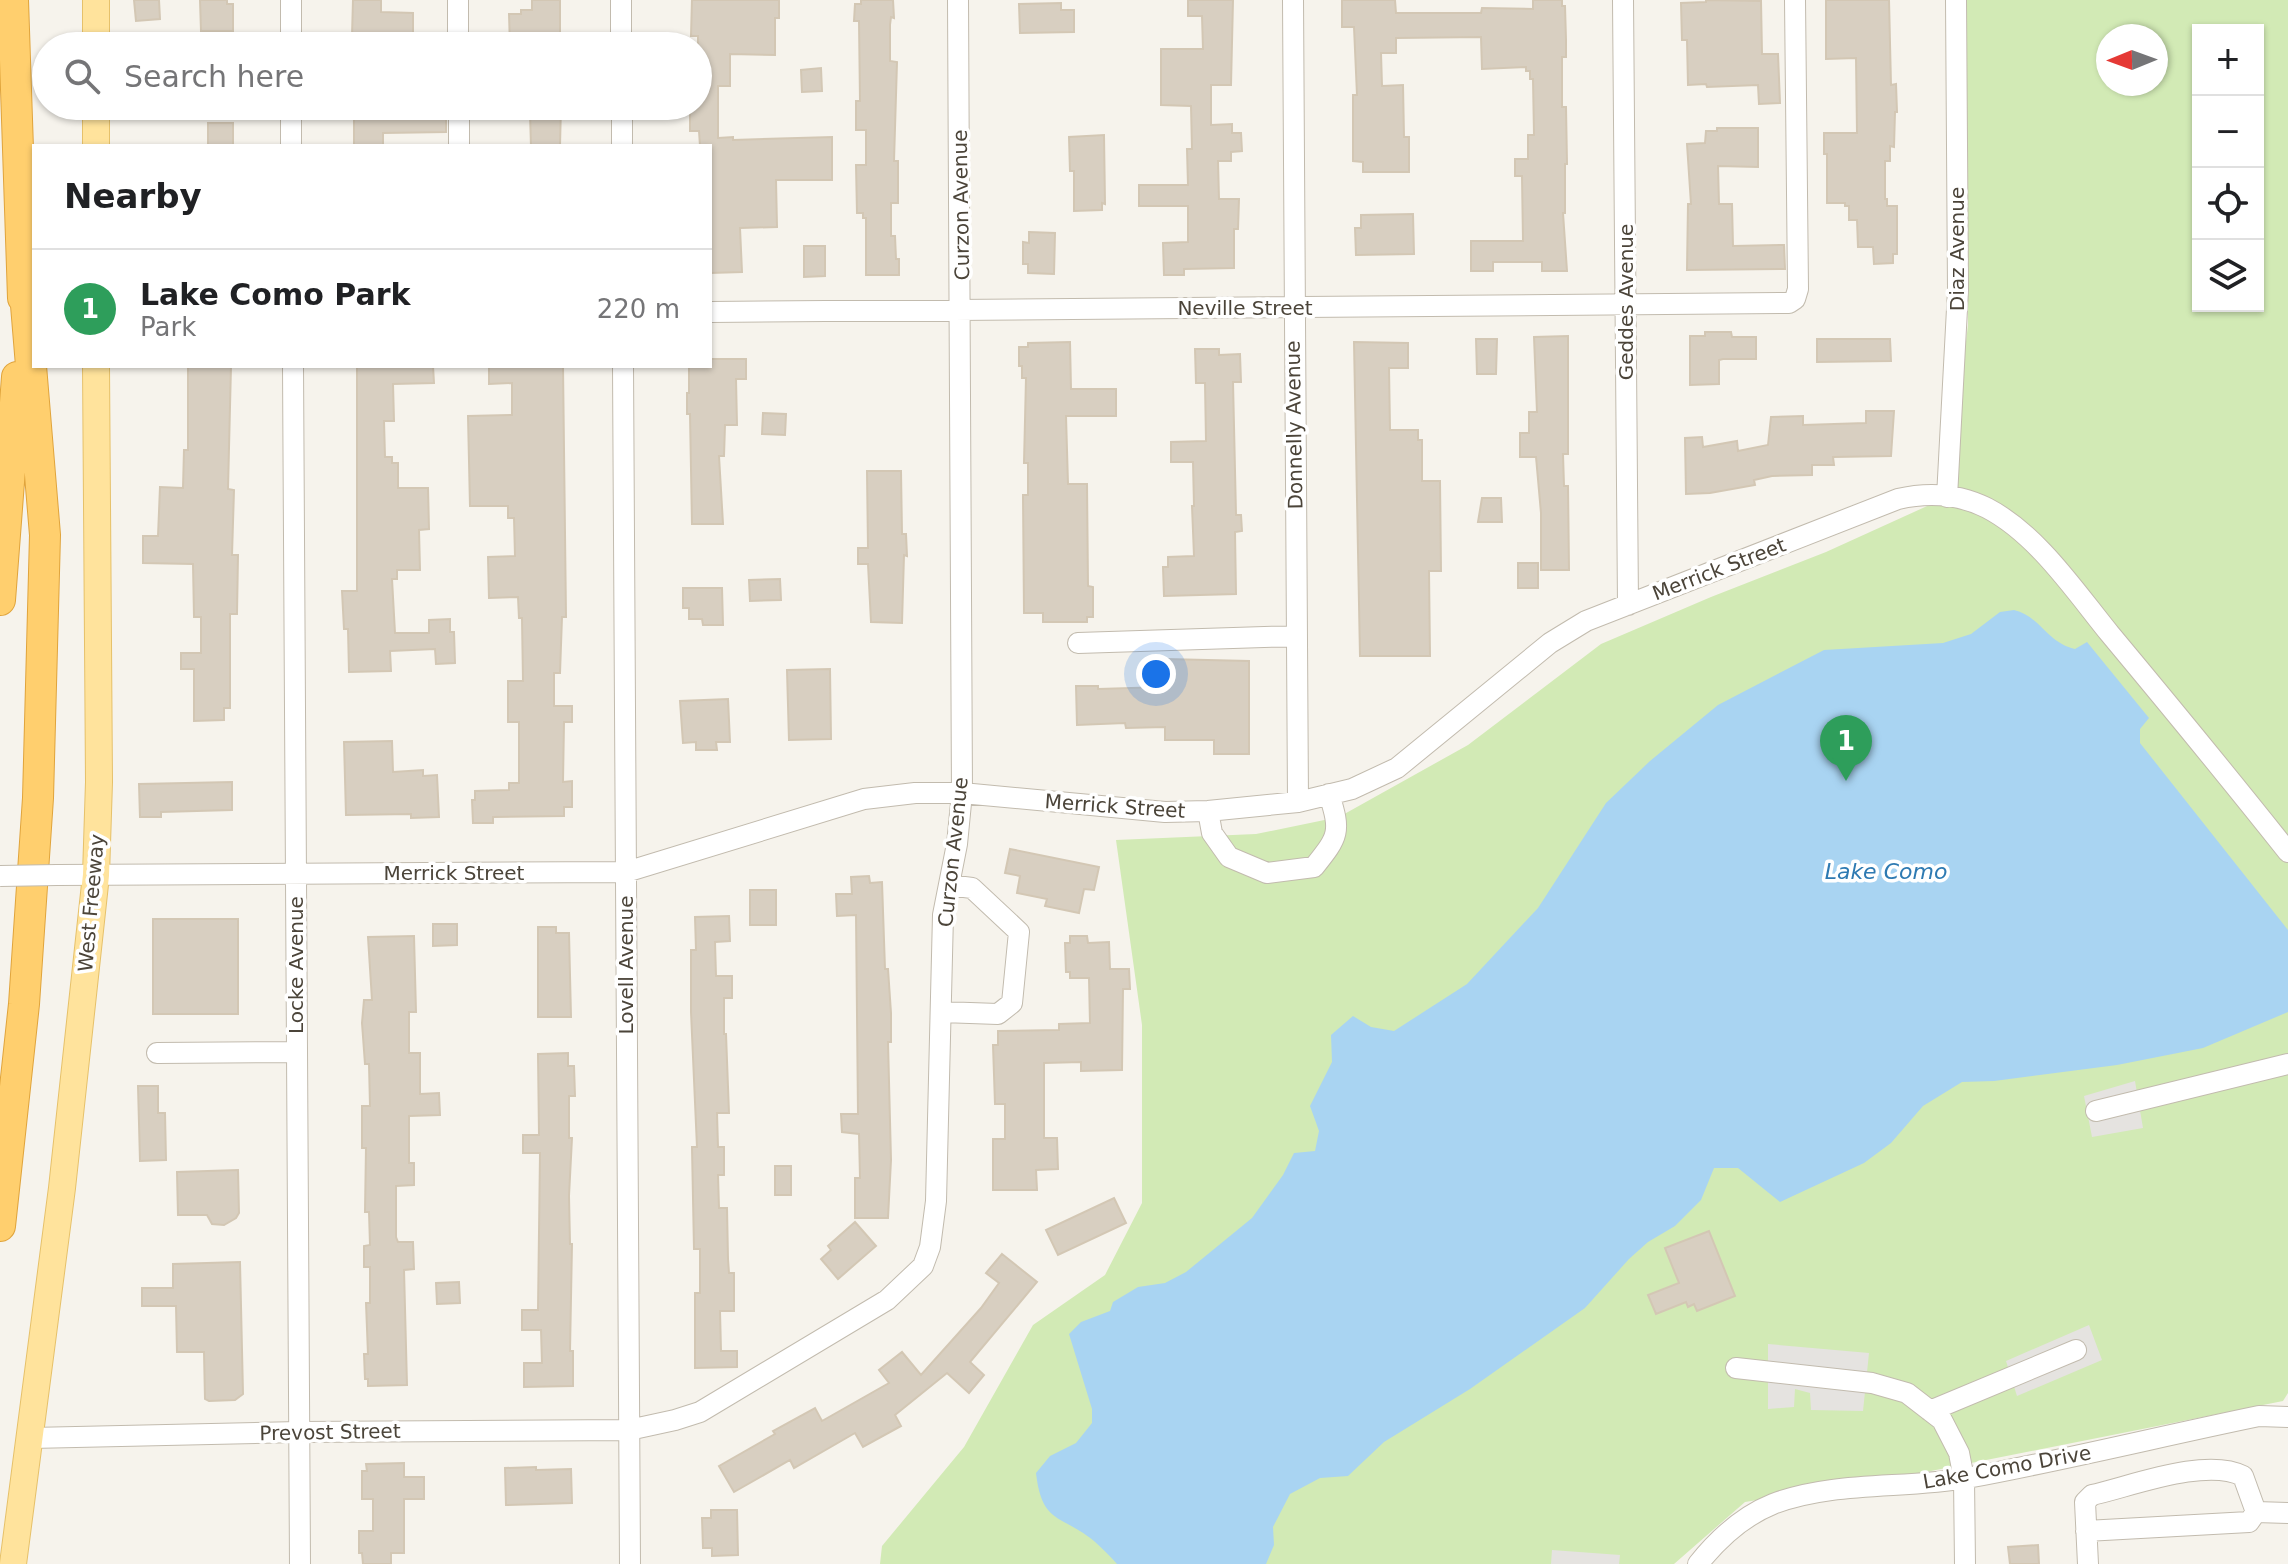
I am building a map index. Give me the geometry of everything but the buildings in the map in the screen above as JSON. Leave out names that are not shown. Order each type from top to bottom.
[{"type":"highway","points":[[0,1226],[24,1004],[39,767],[45,535],[24,281],[13,0]]},
{"type":"highway","points":[[0,600],[24,281]]},
{"type":"main road","points":[[96,0],[96,32]]},
{"type":"main road","points":[[96,120],[96,144]]},
{"type":"main road","name":"West Freeway","points":[[13,1564],[62,1188],[96,875],[99,782],[96,368]]},
{"type":"street","points":[[291,0],[291,32]]},
{"type":"street","points":[[458,0],[458,32]]},
{"type":"street","points":[[621,0],[621,32]]},
{"type":"street","name":"Curzon Avenue","points":[[629,1430],[700,1412],[887,1300],[923,1266],[930,1247],[936,1201],[943,915],[962,793],[962,310],[958,0]]},
{"type":"street","name":"Donnelly Avenue","points":[[1293,0],[1298,802]]},
{"type":"street","name":"Geddes Avenue","points":[[1623,0],[1628,605]]},
{"type":"street","name":"Neville Street","points":[[712,312],[1789,303],[1795,299],[1798,289],[1795,0]]},
{"type":"street","name":"Diaz Avenue","points":[[1947,497],[1958,290],[1956,0]]},
{"type":"street","points":[[291,120],[291,144]]},
{"type":"street","points":[[459,120],[459,144]]},
{"type":"street","points":[[622,120],[622,144]]},
{"type":"street","name":"Locke Avenue","points":[[293,368],[300,1564]]},
{"type":"street","name":"Lovell Avenue","points":[[623,368],[630,1564]]},
{"type":"street","name":"Merrick Street","points":[[0,876],[626,872],[864,799],[915,793],[962,793],[1122,809],[1208,811],[1298,802],[1352,789],[1397,768],[1550,643],[1586,621],[1898,499],[1919,494],[1947,497],[1987,508],[2035,544],[2288,852]]},
{"type":"street","points":[[1078,643],[1296,636]]},
{"type":"street","points":[[1208,811],[1212,833],[1229,857],[1267,873],[1314,867],[1334,842],[1337,822],[1329,794]]},
{"type":"street","points":[[942,1012],[998,1014],[1012,1003],[1019,932],[972,888],[949,885]]},
{"type":"street","points":[[157,1053],[296,1052]]},
{"type":"street","points":[[2096,1111],[2288,1064]]},
{"type":"street","points":[[1930,1411],[2076,1350]]},
{"type":"street","points":[[1736,1368],[1872,1383],[1907,1393],[1942,1420],[1959,1453],[1964,1479],[1965,1564]]},
{"type":"street","name":"Lake Como Drive","points":[[1698,1564],[1750,1515],[1775,1503],[1816,1494],[1964,1479],[2259,1416],[2288,1417]]},
{"type":"street","name":"Prevost Street","points":[[31,1438],[299,1432],[629,1430]]},
{"type":"street","points":[[2088,1564],[2085,1502],[2092,1495],[2192,1471],[2231,1469],[2243,1476],[2256,1512]]},
{"type":"street","points":[[2256,1512],[2288,1513]]},
{"type":"street","points":[[2086,1531],[2249,1522],[2256,1512]]},
{"type":"green space","points":[[1966,0],[2288,0],[2288,1393],[2283,1401],[1931,1471],[1745,1502],[1674,1564],[880,1564],[882,1546],[964,1447],[1033,1325],[1105,1275],[1142,1203],[1142,1025],[1116,840],[1256,834],[1339,817],[1468,745],[1601,644],[1826,552],[1947,497],[1968,325]]},
{"type":"shaded area","points":[[2135,1081],[2143,1128],[2092,1137],[2084,1096]]},
{"type":"shaded area","points":[[2089,1325],[2102,1360],[2017,1396],[2006,1361]]},
{"type":"shaded area","points":[[1768,1344],[1869,1353],[1863,1411],[1811,1410],[1810,1393],[1795,1389],[1794,1407],[1768,1409]]},
{"type":"shaded area","points":[[1552,1550],[1620,1555],[1619,1564],[1551,1564]]},
{"type":"water","name":"Lake Como","points":[[2014,610],[2031,618],[2065,646],[2075,649],[2087,642],[2149,718],[2140,729],[2140,743],[2288,930],[2288,1012],[2203,1048],[2117,1065],[1994,1081],[1962,1082],[1923,1106],[1891,1143],[1864,1163],[1780,1202],[1738,1168],[1714,1168],[1701,1200],[1675,1226],[1648,1242],[1629,1259],[1585,1308],[1470,1389],[1384,1442],[1348,1476],[1320,1478],[1290,1494],[1273,1527],[1274,1545],[1266,1564],[1117,1564],[1094,1541],[1048,1510],[1036,1473],[1050,1456],[1076,1443],[1092,1423],[1092,1409],[1069,1334],[1081,1322],[1110,1311],[1113,1302],[1138,1287],[1165,1283],[1186,1272],[1252,1218],[1283,1175],[1294,1153],[1315,1151],[1319,1131],[1310,1106],[1332,1062],[1331,1035],[1353,1016],[1371,1027],[1394,1031],[1467,984],[1538,908],[1606,803],[1650,761],[1718,705],[1824,650],[1943,643],[1971,634],[2000,612]]},
{"type":"place","name":"Lake Como Park","points":[[1846,781]]}]
